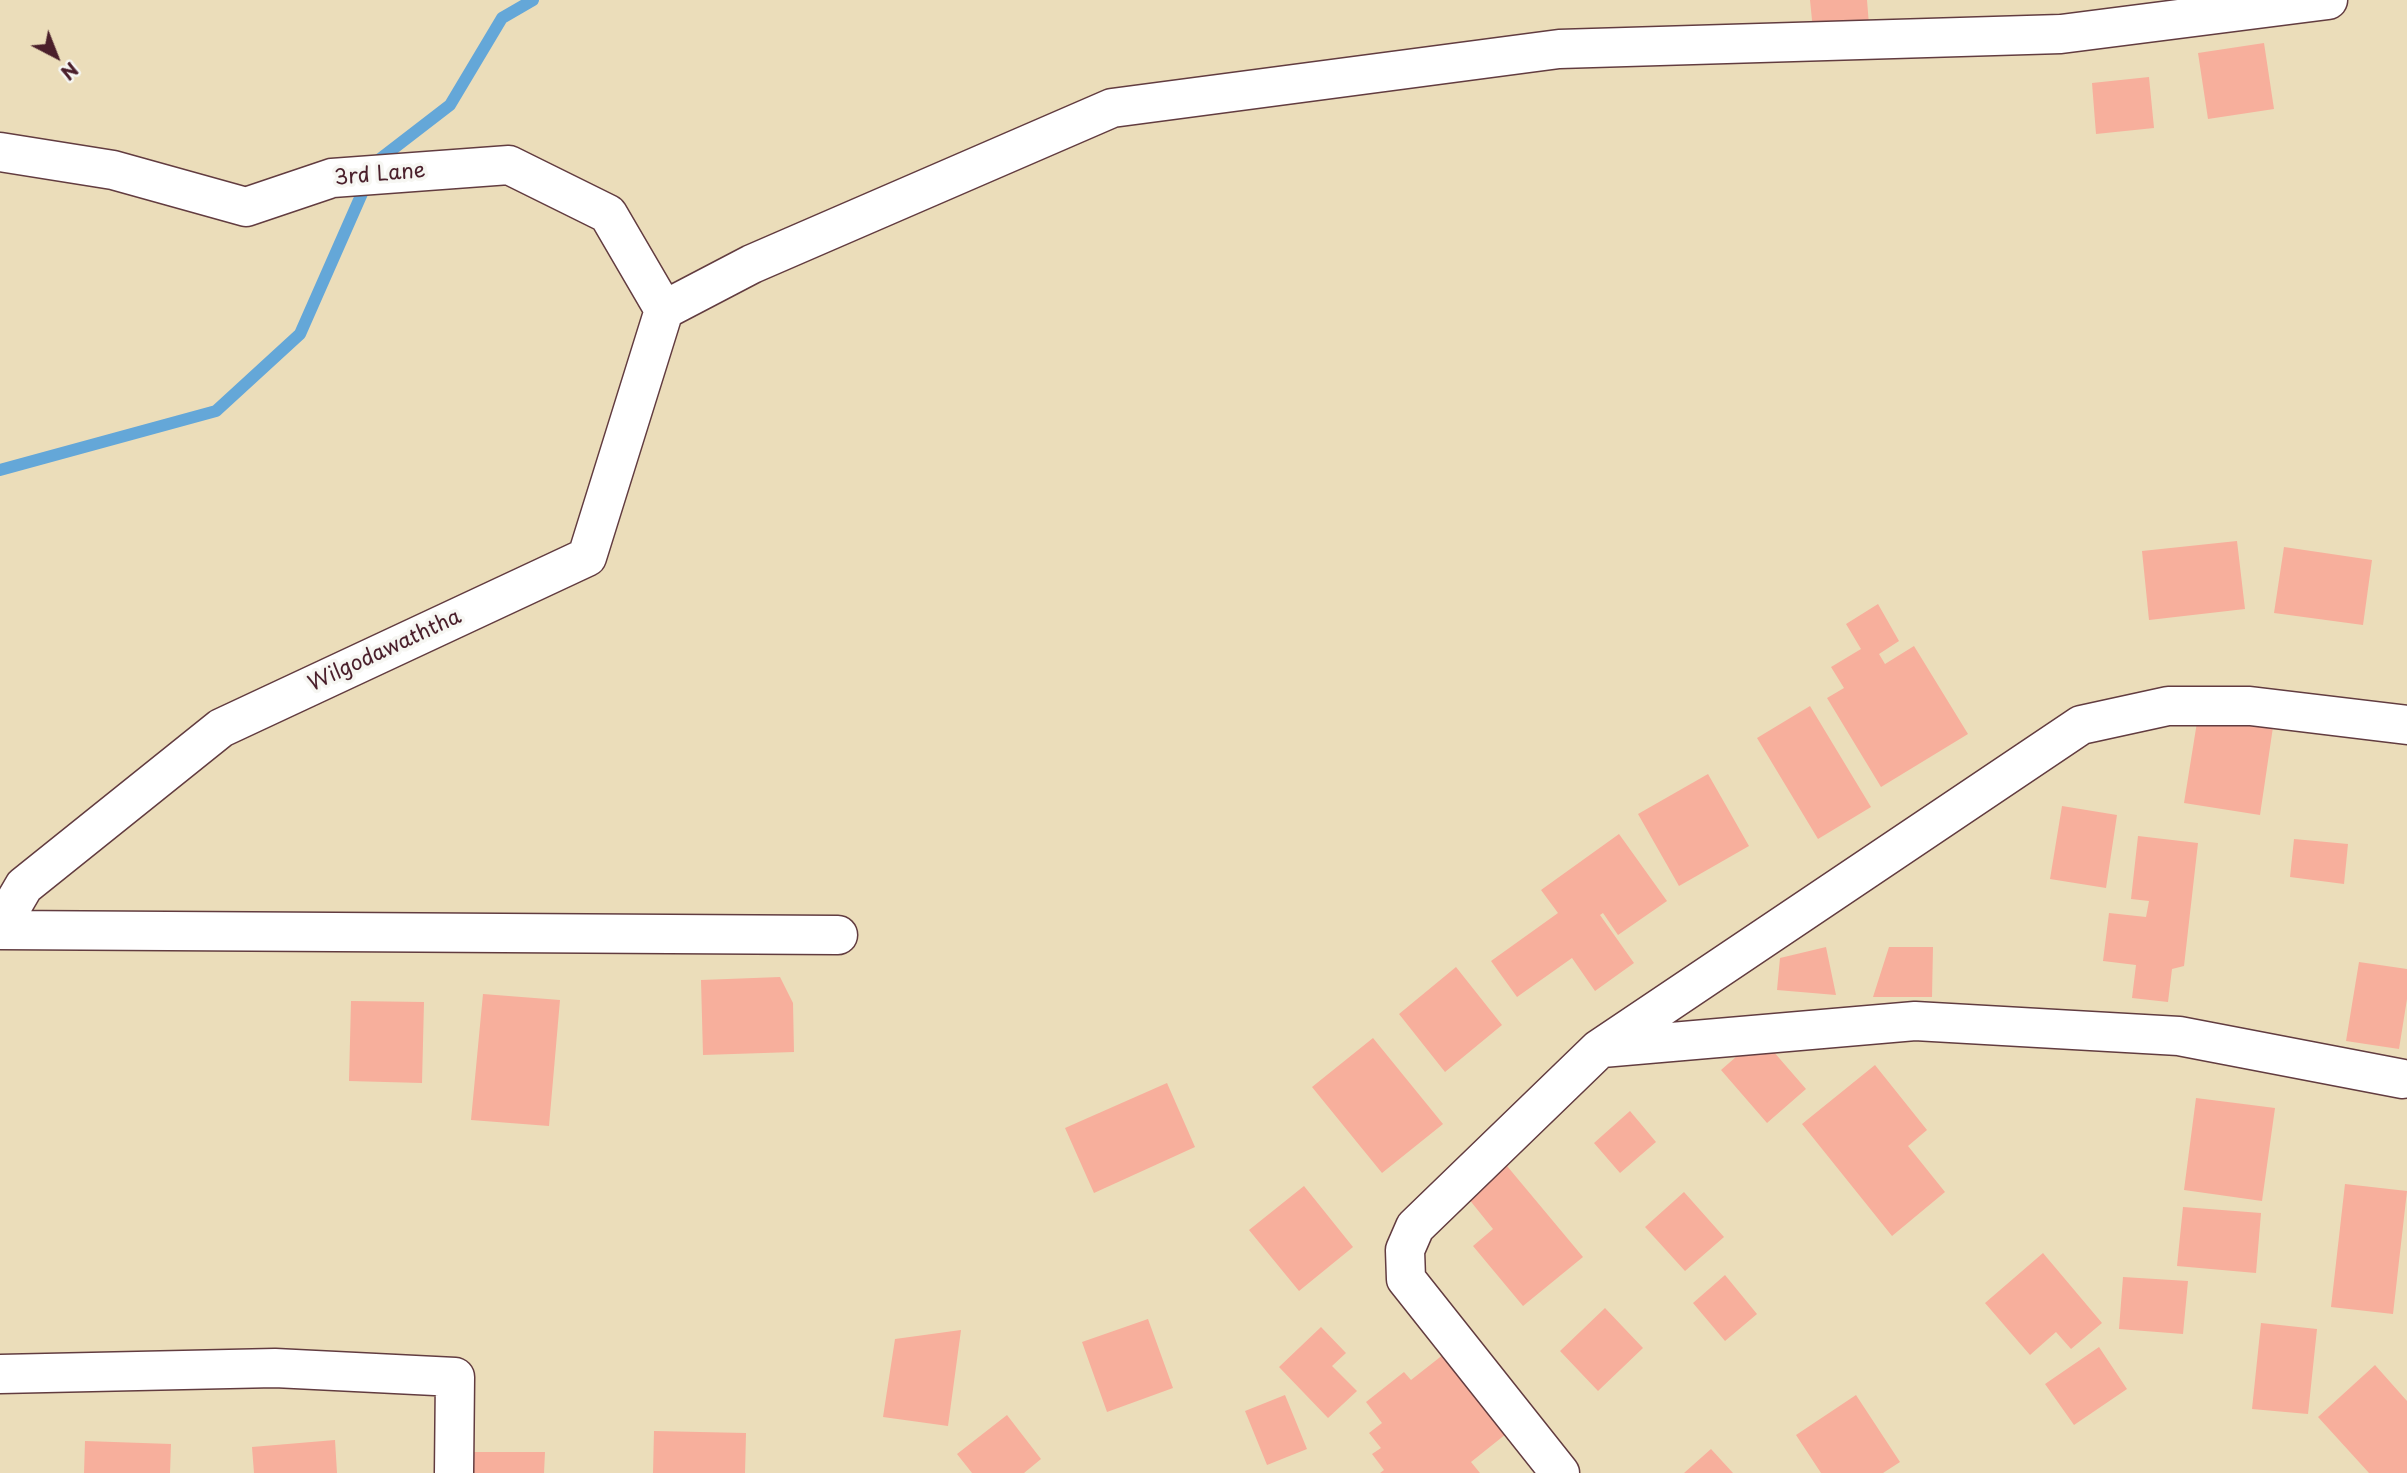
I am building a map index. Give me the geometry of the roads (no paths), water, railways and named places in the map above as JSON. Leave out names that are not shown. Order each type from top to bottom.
[{"type":"street","points":[[664,310],[752,264],[1112,108],[1559,49],[2061,34],[2328,0]]},
{"type":"street","name":"3rd Lane","points":[[0,152],[113,170],[246,207],[332,177],[509,165],[608,214],[664,310]]},
{"type":"street","name":"Wilgodawaththa","points":[[0,929],[23,886],[221,728],[587,557],[664,310]]},
{"type":"street","points":[[1560,1473],[1406,1279],[1405,1250],[1415,1227],[1599,1049],[2081,725],[2168,706],[2237,706],[2407,724]]},
{"type":"street","points":[[0,929],[838,935]]},
{"type":"street","points":[[1599,1049],[1915,1021],[2179,1035],[2403,1079]]},
{"type":"street","points":[[0,1374],[275,1368],[455,1377],[454,1473]]},
{"type":"waterway","points":[[374,166],[450,105],[502,18],[533,0]]},
{"type":"waterway","points":[[0,470],[216,411],[300,334],[367,182]]}]
